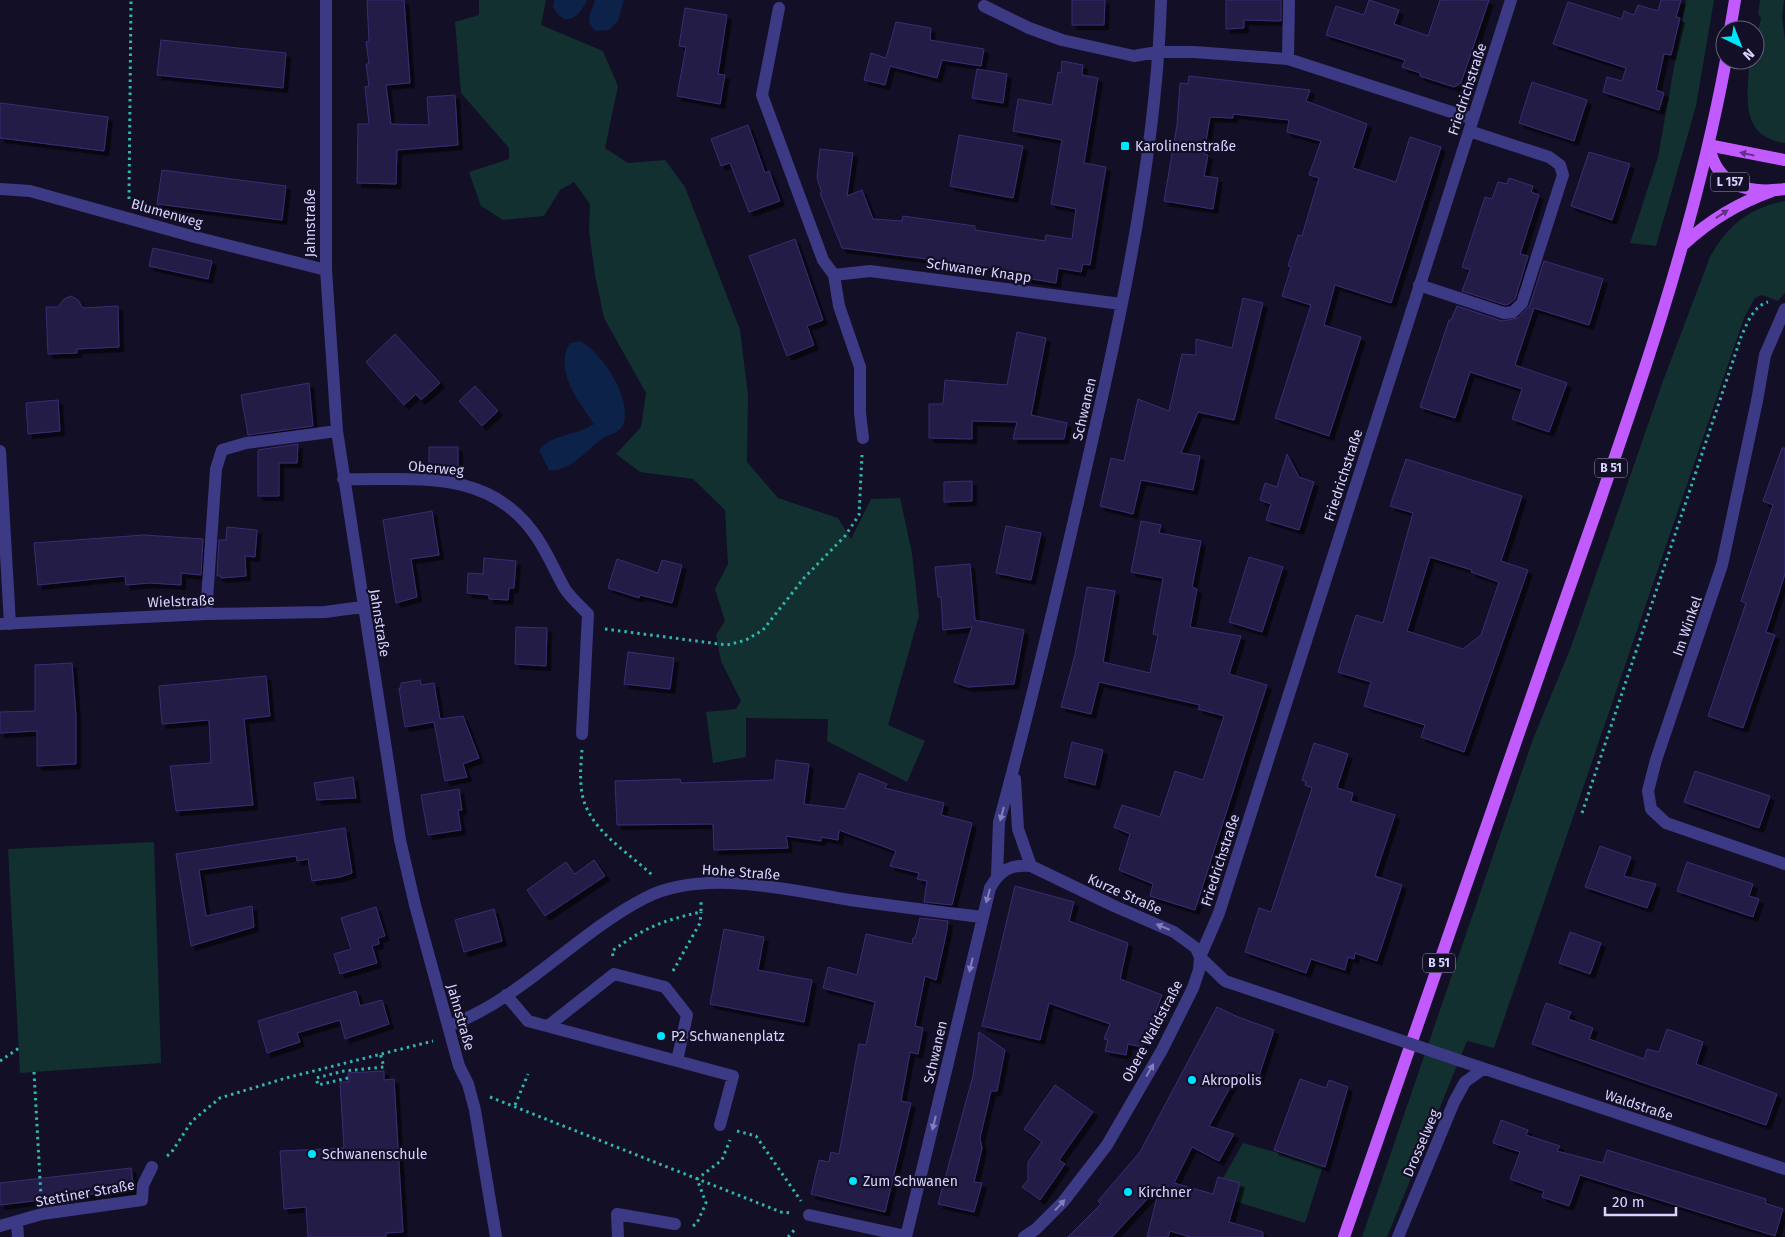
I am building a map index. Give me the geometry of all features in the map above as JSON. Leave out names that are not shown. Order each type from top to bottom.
[{"type":"main road","points":[[1732,20],[1735,0]]},
{"type":"main road","name":"B 51","points":[[1344,1237],[1628,420],[1684,244],[1724,70]]},
{"type":"main road","name":"L 157","points":[[1778,190],[1752,190],[1728,181],[1718,171],[1711,159],[1708,145],[1785,160]]},
{"type":"main road","points":[[1684,244],[1724,212],[1778,190]]},
{"type":"street","name":"Jahnstraße","points":[[326,0],[326,270],[337,431],[362,607],[406,872],[459,1066],[472,1098],[496,1237]]},
{"type":"street","name":"Schwanen","points":[[906,1236],[982,918],[990,888],[997,876],[1000,822],[1082,485],[1121,304],[1145,164],[1162,0]]},
{"type":"street","points":[[1288,59],[1289,0]]},
{"type":"street","name":"Friedrichstraße","points":[[1200,956],[1219,913],[1511,0]]},
{"type":"street","points":[[984,6],[1029,28],[1062,40],[1134,56],[1158,52],[1194,52],[1288,59],[1473,118]]},
{"type":"street","points":[[779,8],[762,95],[823,260],[834,275],[839,306],[860,367],[860,413],[863,438]]},
{"type":"street","points":[[1419,285],[1504,313],[1513,312],[1522,303],[1551,216],[1563,175],[1560,165],[1550,157],[1469,131]]},
{"type":"street","name":"Blumenweg","points":[[0,189],[30,191],[326,270]]},
{"type":"street","name":"Schwaner Knapp","points":[[834,275],[870,271],[1121,304]]},
{"type":"street","name":"Im Winkel","points":[[1785,309],[1765,355],[1758,400],[1722,565],[1656,760],[1648,791],[1650,809],[1666,823],[1785,864]]},
{"type":"street","points":[[206,614],[216,469],[222,450],[246,443],[337,431]]},
{"type":"street","points":[[0,451],[5,624]]},
{"type":"street","name":"Oberweg","points":[[344,479],[446,481],[460,483],[503,502],[522,518],[539,541],[566,590],[588,614],[587,626]]},
{"type":"street","name":"Wielstraße","points":[[5,624],[206,614],[325,612],[362,607]]},
{"type":"street","points":[[582,734],[587,626]]},
{"type":"street","name":"Schwanen","points":[[1014,767],[1018,828],[1031,866]]},
{"type":"street","points":[[997,876],[1009,868],[1019,865],[1031,866]]},
{"type":"street","name":"Kurze Straße","points":[[1031,866],[1114,906],[1174,932],[1196,948],[1200,956]]},
{"type":"street","name":"Hohe Straße","points":[[448,1026],[470,1018],[506,995],[623,911],[665,888],[700,883],[758,886],[982,918]]},
{"type":"street","points":[[1200,956],[1225,981],[1483,1068]]},
{"type":"street","name":"Obere Waldstraße","points":[[1024,1237],[1036,1229],[1063,1202],[1107,1145],[1162,1050],[1193,988],[1199,970],[1200,956]]},
{"type":"street","points":[[548,1026],[614,974],[664,987],[687,1015],[677,1061]]},
{"type":"street","points":[[506,995],[528,1021],[733,1076],[720,1125]]},
{"type":"street","name":"Waldstraße","points":[[1483,1068],[1785,1169]]},
{"type":"street","name":"Drosselweg","points":[[1398,1237],[1454,1102],[1465,1082],[1483,1068]]},
{"type":"street","name":"Stettiner Straße","points":[[0,1226],[42,1214],[142,1200],[142,1185],[152,1166]]},
{"type":"street","points":[[618,1237],[617,1214],[675,1224]]},
{"type":"street","points":[[809,1215],[906,1236]]},
{"type":"street","points":[[17,1222],[18,1237]]},
{"type":"path","points":[[129,218],[131,0]]},
{"type":"path","points":[[1582,813],[1741,338],[1755,310],[1761,304],[1768,302],[1785,309]]},
{"type":"path","points":[[587,626],[727,645],[746,640],[763,630],[804,578],[845,536],[860,515],[863,438]]},
{"type":"path","points":[[582,734],[580,786],[595,820],[604,834],[633,856],[665,888]]},
{"type":"path","points":[[664,987],[700,923],[700,883]]},
{"type":"path","points":[[614,974],[612,951],[636,934],[661,921],[701,912]]},
{"type":"path","points":[[171,1153],[192,1121],[220,1098],[380,1053],[426,1043]]},
{"type":"path","points":[[0,1061],[19,1048]]},
{"type":"path","points":[[348,1078],[318,1085],[316,1078],[344,1071],[384,1067],[380,1053]]},
{"type":"path","points":[[34,1072],[42,1214]]},
{"type":"path","points":[[515,1105],[528,1074]]},
{"type":"path","points":[[472,1098],[494,1097],[781,1212]]},
{"type":"path","points":[[697,1179],[722,1160],[735,1130],[756,1136],[794,1188]]},
{"type":"path","points":[[675,1224],[694,1227],[697,1223],[706,1203],[697,1179]]},
{"type":"green space","points":[[479,0],[546,0],[541,25],[603,51],[618,86],[605,148],[628,163],[665,160],[685,187],[740,330],[748,395],[747,462],[778,498],[838,518],[851,539],[871,499],[900,498],[912,553],[919,616],[888,725],[925,741],[907,782],[827,741],[828,719],[746,718],[746,757],[713,763],[706,712],[736,709],[741,701],[721,661],[716,635],[725,621],[715,589],[728,564],[725,510],[693,479],[640,472],[616,454],[641,427],[646,393],[604,318],[595,275],[589,231],[590,204],[574,182],[560,190],[544,216],[503,220],[481,206],[469,172],[509,159],[509,148],[461,93],[455,22],[479,15]]},
{"type":"green space","points":[[1686,0],[1714,0],[1696,106],[1656,246],[1630,243],[1658,157]]},
{"type":"green space","points":[[1760,0],[1784,0],[1782,17],[1785,40],[1785,143],[1771,139],[1761,133],[1754,125],[1750,114],[1748,103],[1749,70],[1765,70],[1765,20],[1761,20],[1758,14]]},
{"type":"green space","points":[[1785,201],[1785,293],[1778,301],[1762,295],[1755,298],[1744,318],[1494,1048],[1467,1041],[1387,1237],[1362,1237],[1533,739],[1571,647],[1663,381],[1710,257],[1732,227],[1750,213]]},
{"type":"green space","points":[[154,842],[161,1063],[20,1073],[8,849]]},
{"type":"green space","points":[[1243,1143],[1323,1166],[1305,1223],[1212,1194],[1235,1199],[1240,1183],[1223,1178]]},
{"type":"water","points":[[554,0],[587,0],[576,16],[567,19],[562,18],[553,7]]},
{"type":"water","points":[[595,0],[624,0],[618,21],[609,30],[596,31],[590,24],[589,21]]},
{"type":"water","points":[[580,341],[597,355],[614,377],[624,402],[625,414],[623,425],[618,431],[599,441],[572,464],[565,468],[549,470],[539,450],[551,440],[580,431],[594,424],[575,396],[566,375],[564,364],[570,343]]},
{"type":"building","points":[[367,0],[404,0],[410,83],[386,85],[391,124],[429,125],[427,97],[455,95],[458,145],[397,150],[396,184],[357,183],[358,124],[369,124],[365,87],[369,86],[366,64],[369,64],[366,42],[369,41]]},
{"type":"building","points":[[1072,0],[1105,0],[1104,25],[1072,25]]},
{"type":"building","points":[[1226,0],[1281,0],[1281,21],[1244,20],[1244,28],[1226,29]]},
{"type":"building","points":[[1369,0],[1399,10],[1394,24],[1428,36],[1440,0],[1489,0],[1461,83],[1454,87],[1420,76],[1420,73],[1402,67],[1405,60],[1326,35],[1336,6],[1364,15]]},
{"type":"building","points":[[1661,0],[1681,0],[1676,17],[1680,18],[1671,55],[1664,54],[1656,90],[1664,93],[1659,110],[1603,92],[1607,77],[1622,81],[1626,68],[1553,44],[1568,2],[1622,19],[1624,11],[1634,15],[1638,5],[1658,11]]},
{"type":"building","points":[[685,8],[727,15],[718,74],[725,75],[720,104],[677,96],[686,47],[679,46]]},
{"type":"building","points":[[896,22],[931,28],[930,40],[984,49],[981,66],[942,60],[937,78],[890,66],[885,85],[864,80],[871,53],[886,58]]},
{"type":"building","points":[[161,40],[286,53],[283,88],[157,75]]},
{"type":"building","points":[[1062,61],[1083,65],[1082,75],[1098,78],[1084,163],[1106,167],[1090,265],[1083,264],[1081,272],[1058,268],[1056,283],[995,273],[996,268],[842,248],[820,193],[822,193],[817,178],[820,149],[853,153],[847,196],[862,190],[873,219],[902,221],[903,216],[975,226],[975,230],[1045,241],[1046,235],[1072,239],[1076,209],[1051,204],[1062,140],[1013,131],[1018,99],[1052,105],[1058,72],[1061,73]]},
{"type":"building","points":[[977,69],[1007,74],[1003,103],[972,98]]},
{"type":"building","points":[[1189,76],[1310,90],[1306,101],[1367,124],[1353,168],[1396,182],[1410,137],[1441,147],[1391,303],[1335,285],[1324,325],[1361,337],[1329,436],[1275,418],[1311,305],[1282,296],[1291,267],[1288,266],[1298,235],[1302,236],[1319,178],[1309,175],[1321,141],[1287,132],[1289,120],[1233,114],[1233,118],[1210,117],[1204,154],[1208,155],[1204,176],[1218,178],[1213,209],[1164,201],[1177,125],[1180,83],[1188,84]]},
{"type":"building","points":[[1532,82],[1587,100],[1574,141],[1519,123]]},
{"type":"building","points":[[0,103],[108,117],[104,151],[0,138]]},
{"type":"building","points":[[748,125],[765,173],[769,171],[780,201],[749,212],[730,163],[721,166],[711,139]]},
{"type":"building","points":[[959,135],[1023,146],[1013,198],[950,186]]},
{"type":"building","points":[[1589,152],[1630,164],[1612,220],[1571,206]]},
{"type":"building","points":[[162,170],[286,186],[282,220],[157,204]]},
{"type":"building","points":[[1509,178],[1533,186],[1531,192],[1539,195],[1520,254],[1528,256],[1515,299],[1505,305],[1462,291],[1470,270],[1462,267],[1485,197],[1492,199],[1498,182],[1507,184]]},
{"type":"building","points":[[795,239],[823,320],[807,326],[814,345],[787,356],[749,256]]},
{"type":"building","points":[[153,248],[212,261],[208,279],[149,266]]},
{"type":"building","points":[[1544,261],[1603,279],[1589,325],[1534,308],[1515,365],[1567,383],[1549,432],[1512,419],[1522,389],[1470,372],[1455,418],[1420,407],[1449,320],[1451,320],[1457,306],[1502,321],[1518,318],[1530,305]]},
{"type":"building","points":[[71,296],[78,300],[83,308],[118,306],[119,347],[77,349],[77,353],[48,354],[46,307],[58,307],[64,299]]},
{"type":"building","points":[[1243,298],[1263,303],[1234,420],[1198,412],[1181,453],[1200,456],[1193,490],[1141,480],[1133,514],[1100,506],[1111,458],[1124,461],[1138,399],[1169,411],[1182,354],[1196,355],[1196,339],[1232,348]]},
{"type":"building","points":[[1017,332],[1046,338],[1031,415],[1067,423],[1064,439],[1013,439],[1017,422],[972,421],[972,439],[929,438],[929,404],[943,404],[945,380],[1007,385]]},
{"type":"building","points":[[395,334],[440,383],[421,400],[416,394],[404,405],[366,362]]},
{"type":"building","points":[[309,383],[313,426],[248,435],[241,395]]},
{"type":"building","points":[[475,386],[498,411],[482,426],[459,401]]},
{"type":"building","points":[[58,400],[60,431],[28,434],[26,403]]},
{"type":"building","points":[[298,444],[297,463],[279,463],[279,496],[258,496],[258,450]]},
{"type":"building","points":[[429,447],[458,447],[458,470],[429,469]]},
{"type":"building","points":[[1782,448],[1785,448],[1785,574],[1766,632],[1775,635],[1743,728],[1708,716],[1746,603],[1741,601],[1773,505],[1763,501]]},
{"type":"building","points":[[1287,454],[1299,477],[1314,482],[1299,530],[1266,520],[1271,504],[1260,500],[1265,483],[1277,487]]},
{"type":"building","points":[[1406,459],[1522,496],[1501,561],[1528,570],[1464,752],[1421,737],[1425,725],[1364,706],[1371,682],[1338,672],[1356,615],[1383,623],[1413,513],[1390,506]],"holes":[[[1430,557],[1472,570],[1471,572],[1499,582],[1481,635],[1463,649],[1407,631]]]},
{"type":"building","points":[[972,481],[972,501],[944,502],[944,482]]},
{"type":"building","points":[[432,511],[439,555],[411,559],[417,597],[396,603],[383,520]]},
{"type":"building","points":[[1141,521],[1161,525],[1159,533],[1201,541],[1192,587],[1197,589],[1190,627],[1241,636],[1229,674],[1267,685],[1195,910],[1150,896],[1153,884],[1119,870],[1130,834],[1114,827],[1122,805],[1160,817],[1175,771],[1203,780],[1224,716],[1198,709],[1200,705],[1099,682],[1091,714],[1061,707],[1075,655],[1087,587],[1115,591],[1103,662],[1150,673],[1158,635],[1153,634],[1163,578],[1131,572]]},
{"type":"building","points":[[1006,526],[1041,533],[1031,580],[996,573]]},
{"type":"building","points":[[227,527],[257,530],[255,557],[245,556],[246,576],[221,578],[221,576],[217,576],[219,540],[226,540]]},
{"type":"building","points":[[144,535],[203,539],[201,575],[181,573],[181,585],[150,583],[126,585],[125,576],[38,585],[34,543]]},
{"type":"building","points":[[1249,557],[1283,567],[1262,632],[1229,622]]},
{"type":"building","points":[[484,558],[516,561],[514,588],[509,588],[508,600],[489,599],[489,595],[467,593],[468,573],[483,574]]},
{"type":"building","points":[[617,559],[658,573],[662,560],[682,565],[672,603],[640,595],[639,598],[608,588]]},
{"type":"building","points":[[970,564],[975,620],[1024,630],[1014,684],[968,687],[954,682],[972,627],[943,630],[941,597],[938,597],[935,567]]},
{"type":"building","points":[[516,627],[547,628],[546,666],[515,664]]},
{"type":"building","points":[[628,652],[674,658],[670,689],[624,684]]},
{"type":"building","points":[[72,663],[76,716],[76,764],[37,766],[37,731],[0,733],[0,712],[35,711],[35,665]]},
{"type":"building","points":[[266,676],[270,716],[244,719],[253,805],[176,811],[170,766],[211,763],[209,720],[162,724],[159,686]]},
{"type":"building","points":[[420,680],[421,685],[434,683],[440,719],[463,716],[479,758],[463,764],[467,777],[445,781],[434,722],[405,727],[399,688],[401,688],[401,683]]},
{"type":"building","points":[[1072,742],[1103,750],[1095,785],[1064,777]]},
{"type":"building","points":[[1314,743],[1348,754],[1337,788],[1353,793],[1351,801],[1395,815],[1375,876],[1402,885],[1377,961],[1355,953],[1354,959],[1348,957],[1345,970],[1311,959],[1306,973],[1245,952],[1259,908],[1271,912],[1312,788],[1305,785],[1306,782],[1302,780]]},
{"type":"building","points":[[776,760],[809,764],[804,804],[845,809],[859,773],[887,784],[885,788],[944,803],[941,815],[972,823],[952,905],[924,902],[927,881],[917,879],[919,873],[890,866],[896,851],[839,830],[838,840],[821,837],[821,841],[786,836],[788,848],[714,850],[713,824],[617,825],[615,781],[680,779],[681,783],[774,780]]},
{"type":"building","points":[[1695,771],[1770,796],[1759,828],[1684,802]]},
{"type":"building","points":[[353,777],[356,798],[317,800],[314,783]]},
{"type":"building","points":[[459,789],[462,810],[458,810],[461,830],[428,835],[421,795]]},
{"type":"building","points":[[345,828],[352,873],[340,877],[312,881],[308,859],[297,861],[296,856],[199,870],[206,916],[252,906],[254,927],[191,946],[176,854]]},
{"type":"building","points":[[1600,846],[1631,857],[1624,876],[1656,884],[1647,908],[1585,887]]},
{"type":"building","points":[[594,860],[605,876],[545,916],[527,890],[566,862],[575,874]]},
{"type":"building","points":[[1687,862],[1753,884],[1749,896],[1759,899],[1753,917],[1677,891]]},
{"type":"building","points":[[1015,886],[1074,902],[1069,921],[1128,943],[1120,979],[1162,995],[1142,1047],[1128,1044],[1126,1055],[1105,1051],[1108,1040],[1104,1039],[1110,1024],[1049,1003],[1040,1040],[982,1026]]},
{"type":"building","points":[[376,907],[385,936],[378,938],[379,944],[372,946],[377,963],[340,974],[334,954],[351,949],[341,918]]},
{"type":"building","points":[[494,909],[502,941],[464,952],[455,920]]},
{"type":"building","points":[[920,918],[948,921],[947,930],[936,980],[925,976],[915,1026],[923,1028],[918,1054],[910,1052],[901,1101],[911,1103],[885,1212],[811,1194],[819,1160],[829,1162],[831,1152],[839,1154],[859,1044],[866,1045],[875,1002],[823,988],[828,967],[857,975],[866,934],[912,944]]},
{"type":"building","points":[[724,929],[764,937],[758,970],[812,980],[804,1022],[710,1004]]},
{"type":"building","points":[[1570,932],[1601,943],[1590,974],[1559,963]]},
{"type":"building","points":[[356,991],[360,1006],[382,1000],[389,1024],[345,1039],[340,1020],[297,1033],[300,1042],[267,1053],[258,1021]]},
{"type":"building","points":[[1546,1003],[1571,1012],[1568,1019],[1593,1028],[1589,1039],[1644,1059],[1647,1049],[1659,1052],[1667,1029],[1703,1042],[1696,1064],[1777,1094],[1766,1125],[1532,1044]]},
{"type":"building","points":[[1217,1007],[1274,1030],[1258,1079],[1238,1073],[1209,1126],[1234,1134],[1219,1161],[1192,1147],[1174,1183],[1213,1194],[1218,1177],[1240,1183],[1229,1222],[1263,1232],[1263,1237],[1190,1237],[1170,1231],[1168,1237],[1147,1237],[1160,1185],[1112,1237],[1068,1237],[1101,1204],[1098,1201],[1140,1152]]},
{"type":"building","points":[[979,1032],[1005,1050],[997,1091],[991,1091],[980,1138],[982,1148],[974,1182],[982,1183],[974,1212],[938,1204],[973,1076]]},
{"type":"building","points":[[384,1071],[384,1080],[394,1079],[403,1232],[386,1233],[386,1237],[308,1237],[306,1207],[284,1209],[280,1151],[344,1148],[340,1082],[349,1082],[348,1073]]},
{"type":"building","points":[[1300,1079],[1326,1088],[1329,1080],[1348,1087],[1325,1167],[1274,1150]]},
{"type":"building","points":[[1055,1085],[1093,1112],[1059,1160],[1065,1164],[1040,1200],[1022,1187],[1028,1180],[1028,1162],[1042,1142],[1024,1129]]},
{"type":"building","points":[[1501,1120],[1528,1130],[1526,1135],[1560,1146],[1557,1151],[1603,1163],[1607,1150],[1766,1199],[1765,1203],[1783,1209],[1775,1236],[1580,1175],[1569,1206],[1542,1197],[1544,1191],[1510,1179],[1520,1152],[1493,1143]]},
{"type":"building","points":[[131,1168],[134,1189],[0,1205],[0,1183]]},
{"type":"place","name":"Karolinenstraße","points":[[1125,146]]},
{"type":"place","name":"P2 Schwanenplatz","points":[[661,1036]]},
{"type":"place","name":"Akropolis","points":[[1192,1080]]},
{"type":"place","name":"Schwanenschule","points":[[312,1154]]},
{"type":"place","name":"Zum Schwanen","points":[[853,1181]]},
{"type":"place","name":"Kirchner","points":[[1128,1192]]}]
